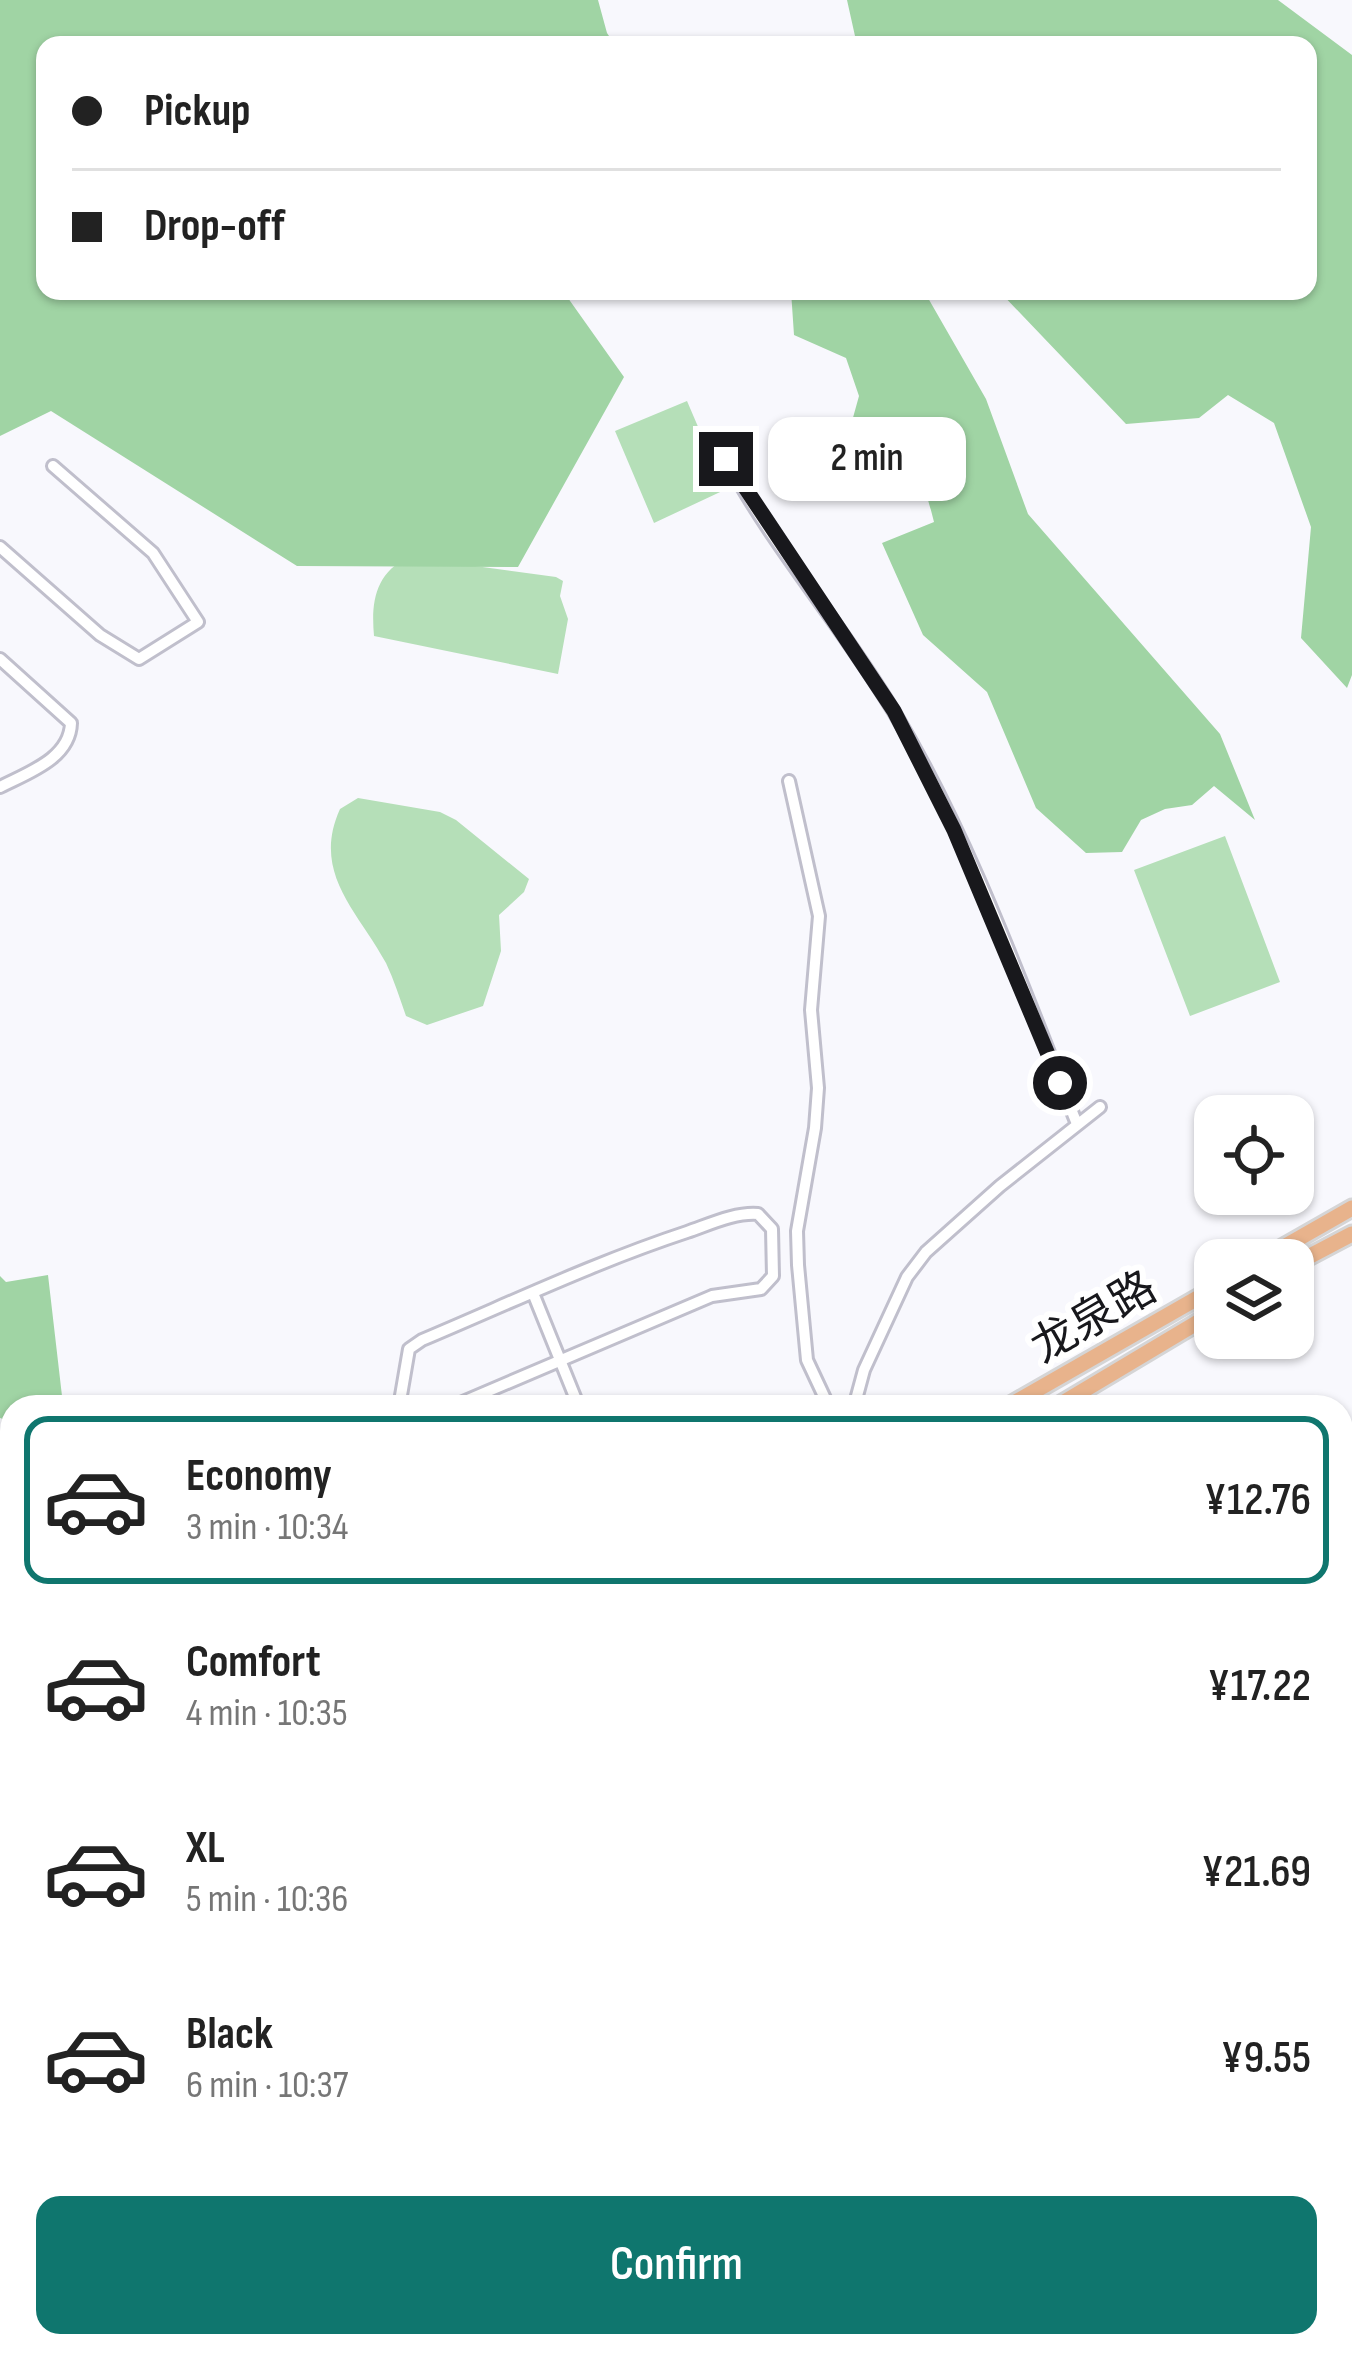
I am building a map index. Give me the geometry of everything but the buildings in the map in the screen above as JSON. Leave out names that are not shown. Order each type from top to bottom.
[{"type":"main road","points":[[1298,1239],[1352,1208]]},
{"type":"main road","points":[[1314,1254],[1352,1234]]},
{"type":"main road","name":"龙泉路","points":[[1028,1395],[1194,1300]]},
{"type":"main road","name":"龙泉路","points":[[1076,1395],[1194,1325]]},
{"type":"street","points":[[726,459],[894,711],[934,787],[1012,961],[1077,1124]]},
{"type":"street","points":[[0,547],[100,635],[139,659],[198,622],[152,553],[53,466]]},
{"type":"street","points":[[0,659],[70,724],[71,732],[55,756],[0,788]]},
{"type":"street","points":[[789,781],[819,916],[811,1010],[817,1108],[797,1232],[807,1360],[823,1395]]},
{"type":"street","points":[[857,1395],[864,1370],[916,1265],[1000,1186],[1100,1107]]},
{"type":"street","points":[[401,1395],[410,1349],[416,1343],[617,1255],[748,1214],[758,1214],[772,1228],[773,1276],[761,1289],[712,1296],[484,1395]]},
{"type":"street","points":[[533,1293],[574,1395]]},
{"type":"green space","points":[[0,0],[598,0],[609,36],[36,36],[36,300],[569,300],[624,377],[518,567],[297,566],[51,411],[0,436]]},
{"type":"green space","points":[[847,0],[1278,0],[1352,55],[1352,675],[1347,688],[1301,638],[1311,527],[1274,423],[1228,395],[1199,418],[1126,424],[1008,300],[1317,300],[1317,36],[855,36]]},
{"type":"green space","points":[[792,300],[929,300],[986,399],[1028,514],[1220,734],[1255,820],[1214,786],[1192,805],[1165,809],[1141,820],[1122,852],[1086,853],[1036,808],[987,692],[923,635],[882,543],[934,522],[918,469],[888,442],[849,432],[859,396],[846,358],[794,335]]},
{"type":"green space","points":[[687,401],[708,450],[714,448],[733,486],[654,523],[615,431]]},
{"type":"green space","points":[[409,557],[563,581],[560,596],[568,619],[558,674],[374,636],[373,612],[382,580]]},
{"type":"green space","points":[[358,798],[440,812],[529,879],[524,892],[499,915],[501,951],[483,1006],[427,1025],[406,1016],[386,963],[334,872],[333,832],[340,809]]},
{"type":"green space","points":[[1225,836],[1280,982],[1190,1016],[1134,870]]},
{"type":"green space","points":[[48,1275],[62,1395],[0,1395],[0,1276],[6,1282]]},
{"type":"route","points":[[726,459],[894,711],[954,830],[1060,1083]]}]
